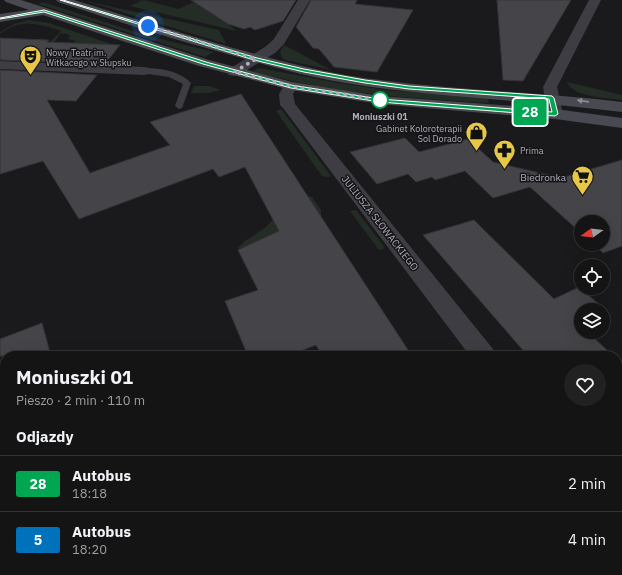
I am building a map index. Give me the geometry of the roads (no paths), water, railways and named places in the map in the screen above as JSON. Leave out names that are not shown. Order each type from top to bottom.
[{"type":"main road","points":[[0,5],[10,0],[234,72],[291,86],[380,100],[555,114],[622,123]]},
{"type":"main road","points":[[62,0],[256,59],[318,74],[387,85],[552,98],[622,106]]},
{"type":"main road","points":[[0,18],[44,11]]},
{"type":"street","points":[[234,72],[270,50],[279,41],[304,0]]},
{"type":"street","points":[[555,114],[550,87],[595,0]]},
{"type":"street","points":[[0,65],[144,71]]},
{"type":"street","name":"JULIUSZA SŁOWACKIEGO","points":[[291,86],[286,94],[288,105],[480,351]]},
{"type":"lane","points":[[144,71],[183,79],[187,83],[179,106]]},
{"type":"place","name":"Nowy Teatr im. Witkacego w Słupsku","points":[[30,76]]},
{"type":"place","name":"Moniuszki 01","points":[[380,100]]},
{"type":"place","name":"Gabinet Koloroterapii Sol Dorado","points":[[477,152]]},
{"type":"place","name":"Prima","points":[[505,170]]},
{"type":"place","name":"Biedronka","points":[[582,196]]}]
